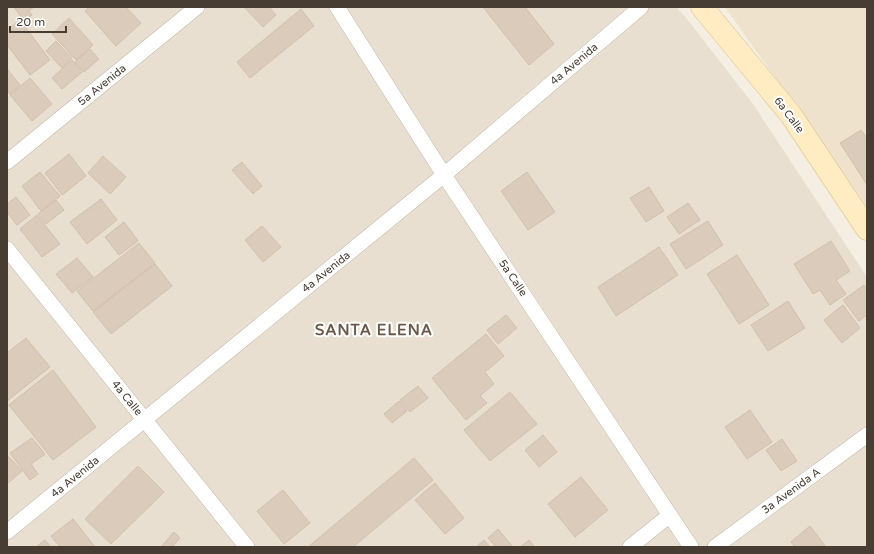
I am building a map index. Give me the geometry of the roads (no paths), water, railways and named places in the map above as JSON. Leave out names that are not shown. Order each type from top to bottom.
[{"type":"main road","name":"6a Calle","points":[[702,7],[791,115],[867,229]]},
{"type":"street","name":"5a Avenida","points":[[7,162],[197,7]]},
{"type":"street","name":"5a Calle","points":[[337,7],[444,175],[691,547]]},
{"type":"street","name":"4a Avenida","points":[[7,532],[145,421],[444,175],[641,7]]},
{"type":"street","name":"4a Calle","points":[[7,249],[247,547]]},
{"type":"street","name":"3a Avenida A","points":[[714,547],[867,435]]},
{"type":"street","points":[[630,547],[670,515]]},
{"type":"district","name":"SANTA ELENA","points":[[374,330]]}]
